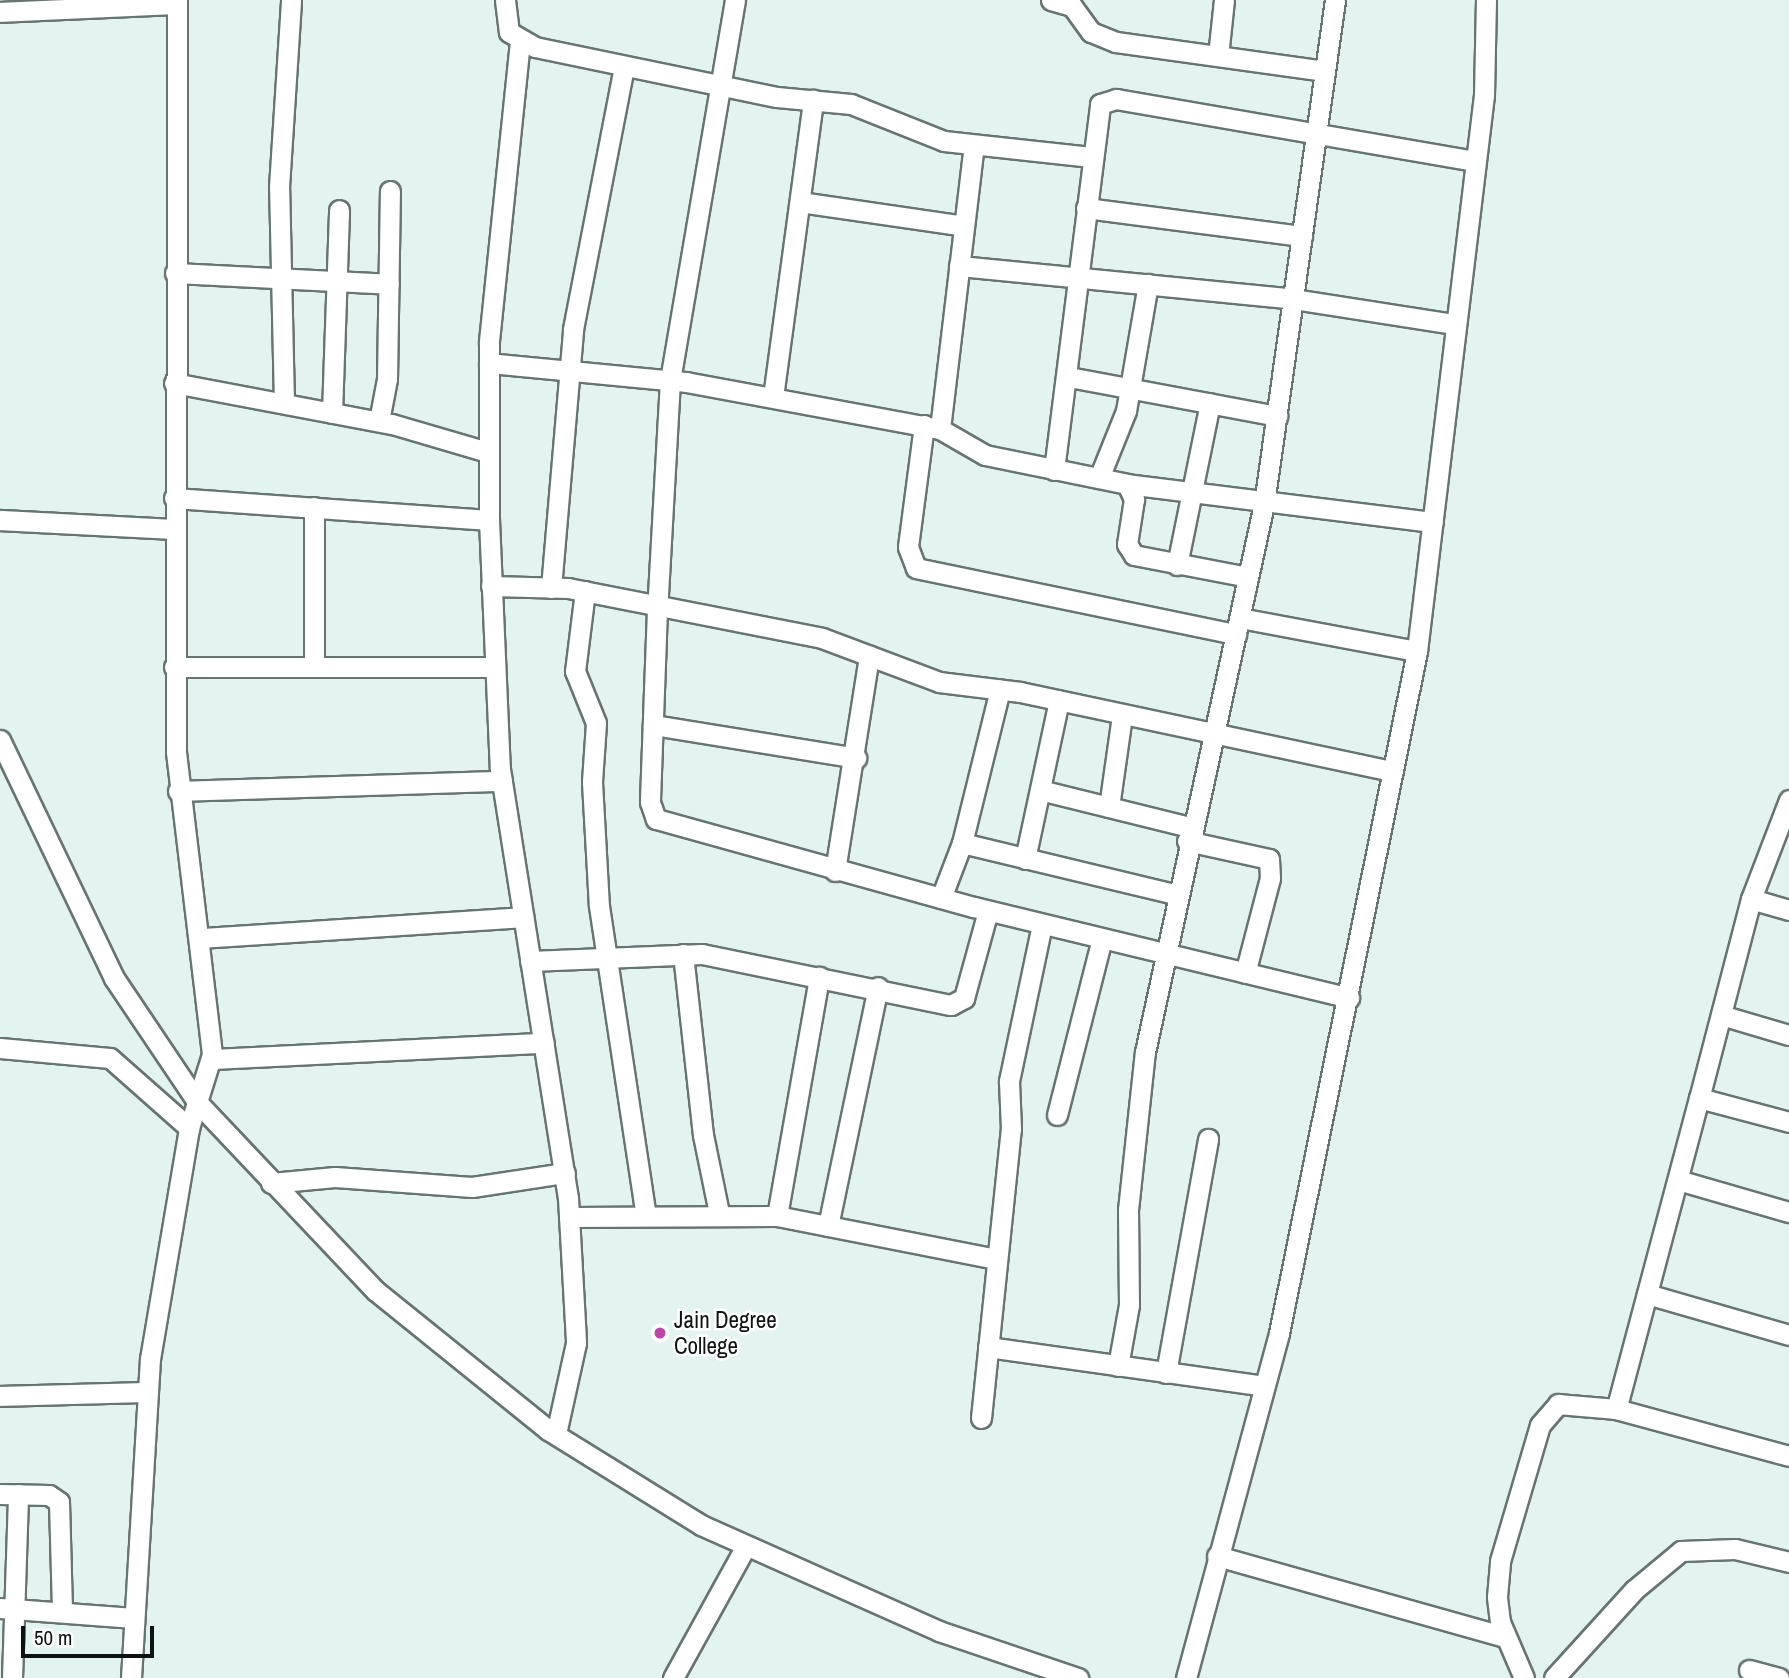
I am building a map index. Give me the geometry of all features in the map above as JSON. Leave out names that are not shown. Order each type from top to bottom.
[{"type":"street","points":[[284,403],[285,279],[278,187],[291,0]]},
{"type":"street","points":[[505,0],[506,23],[520,41],[718,86],[872,109],[930,137],[974,145],[1091,157]]},
{"type":"street","points":[[735,0],[718,86],[670,380],[657,609],[650,802],[661,824],[988,911],[1349,998]]},
{"type":"street","points":[[1051,0],[1072,6],[1102,38],[1325,71]]},
{"type":"street","points":[[1218,56],[1224,0]]},
{"type":"street","points":[[1118,1366],[1129,1305],[1126,1244],[1140,1094],[1162,953],[1188,834],[1213,738],[1264,504],[1335,0]]},
{"type":"street","points":[[1186,1678],[1264,1385],[1349,998],[1417,651],[1453,324],[1475,161],[1486,0]]},
{"type":"street","points":[[0,12],[177,2],[174,667],[178,791],[201,938],[212,1059],[189,1128],[145,1392],[131,1678]]},
{"type":"street","points":[[520,41],[489,363],[489,520],[494,667],[502,781],[565,1173],[569,1217],[576,1343],[556,1434]]},
{"type":"street","points":[[551,588],[569,370],[624,66]]},
{"type":"street","points":[[1054,470],[1069,377],[1096,111],[1116,99],[1475,161]]},
{"type":"street","points":[[774,397],[813,100]]},
{"type":"street","points":[[974,145],[959,266],[932,427],[908,547],[916,568],[1238,626],[1417,651]]},
{"type":"street","points":[[379,421],[386,394],[390,191]]},
{"type":"street","points":[[800,202],[964,226]]},
{"type":"street","points":[[1086,208],[1302,236]]},
{"type":"street","points":[[332,413],[338,210]]},
{"type":"street","points":[[959,266],[1294,299],[1453,324]]},
{"type":"street","points":[[174,273],[389,284]]},
{"type":"street","points":[[1099,478],[1132,388],[1148,284]]},
{"type":"street","points":[[489,363],[670,380],[774,397],[932,427],[985,455],[1191,496],[1433,522]]},
{"type":"street","points":[[1069,377],[1277,416]]},
{"type":"street","points":[[174,383],[379,421],[488,452]]},
{"type":"street","points":[[1177,565],[1210,403]]},
{"type":"street","points":[[1127,484],[1135,499],[1129,550],[1177,565],[1248,577]]},
{"type":"street","points":[[174,498],[489,520]]},
{"type":"street","points":[[314,507],[314,667]]},
{"type":"street","points":[[0,520],[174,530]]},
{"type":"street","points":[[491,586],[585,591],[657,609],[821,638],[939,682],[1059,701],[1213,738],[1393,771]]},
{"type":"street","points":[[585,591],[575,671],[596,723],[592,782],[607,958],[646,1215]]},
{"type":"street","points":[[835,871],[856,758],[869,656]]},
{"type":"street","points":[[174,667],[494,667]]},
{"type":"street","points":[[941,898],[962,843],[1000,690]]},
{"type":"street","points":[[1025,859],[1059,701]]},
{"type":"street","points":[[1109,807],[1122,716]]},
{"type":"street","points":[[653,725],[856,758]]},
{"type":"street","points":[[0,740],[114,978],[198,1103],[376,1291],[556,1434],[746,1546],[951,1636],[1078,1678]]},
{"type":"street","points":[[178,791],[502,781]]},
{"type":"street","points":[[1040,790],[1109,807],[1269,859],[1270,878],[1245,973]]},
{"type":"street","points":[[1616,1409],[1751,899],[1789,800]]},
{"type":"street","points":[[962,843],[1175,894]]},
{"type":"street","points":[[1751,899],[1789,910]]},
{"type":"street","points":[[530,961],[683,954],[959,1003],[988,911]]},
{"type":"street","points":[[201,938],[523,918]]},
{"type":"street","points":[[981,1418],[997,1259],[1009,1081],[1042,924]]},
{"type":"street","points":[[1057,1115],[1102,939]]},
{"type":"street","points":[[683,954],[703,1135],[719,1213]]},
{"type":"street","points":[[777,1216],[819,977]]},
{"type":"street","points":[[828,1226],[878,987]]},
{"type":"street","points":[[1721,1015],[1789,1035]]},
{"type":"street","points":[[212,1059],[544,1043]]},
{"type":"street","points":[[0,1048],[110,1058],[189,1128]]},
{"type":"street","points":[[1699,1098],[1789,1122]]},
{"type":"street","points":[[1166,1373],[1208,1139]]},
{"type":"street","points":[[271,1183],[335,1177],[472,1187],[565,1173]]},
{"type":"street","points":[[1678,1180],[1789,1212]]},
{"type":"street","points":[[569,1217],[719,1213],[777,1216],[997,1259]]},
{"type":"street","points":[[1647,1294],[1789,1335]]},
{"type":"street","points":[[988,1347],[1264,1385]]},
{"type":"street","points":[[0,1396],[145,1392]]},
{"type":"street","points":[[1524,1678],[1505,1637],[1497,1597],[1500,1561],[1544,1415],[1566,1404],[1616,1409],[1789,1456]]},
{"type":"street","points":[[12,1678],[9,1494],[59,1502],[62,1612]]},
{"type":"street","points":[[673,1678],[746,1546]]},
{"type":"street","points":[[1554,1678],[1634,1590],[1681,1551],[1735,1549],[1789,1562]]},
{"type":"street","points":[[1217,1556],[1505,1637]]},
{"type":"street","points":[[9,1609],[134,1618]]},
{"type":"street","points":[[1749,1670],[1779,1678]]},
{"type":"place","name":"Jain Degree College","points":[[660,1333]]}]
